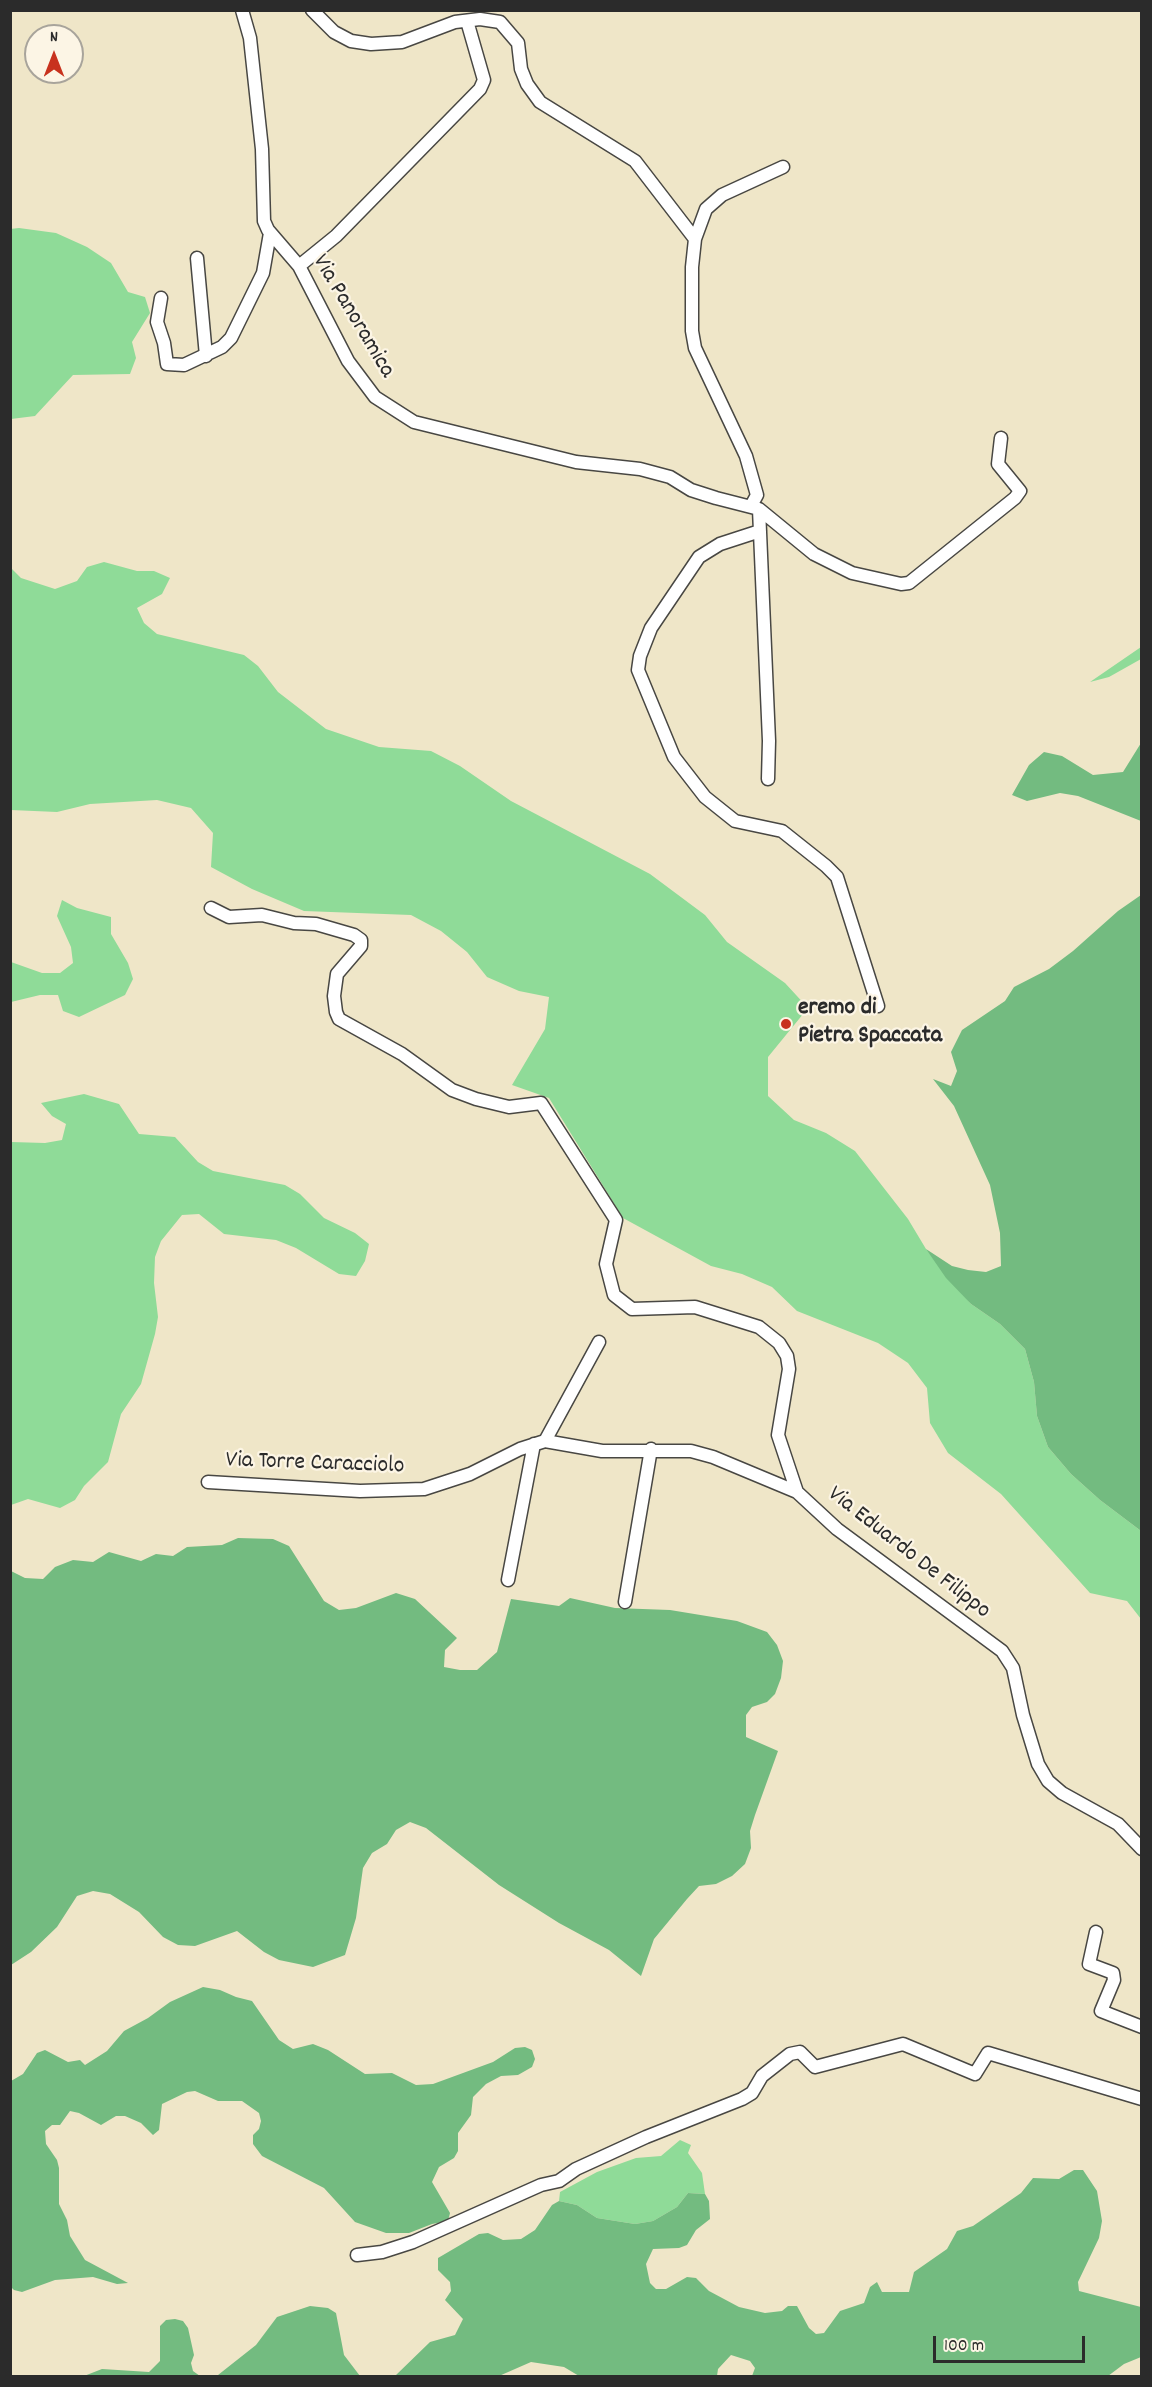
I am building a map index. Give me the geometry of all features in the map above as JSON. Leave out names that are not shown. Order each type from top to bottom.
[{"type":"street","name":"Via Panoramica","points":[[242,10],[250,38],[261,137],[264,220],[270,233],[299,266],[348,361],[375,398],[414,422],[576,462],[640,469],[670,477],[691,490],[755,507]]},
{"type":"street","points":[[312,10],[334,32],[351,41],[371,44],[402,42],[467,21],[500,22],[518,43],[521,69],[527,84],[540,102],[635,161],[695,239]]},
{"type":"street","points":[[299,266],[336,236],[480,89],[484,80],[467,21]]},
{"type":"street","points":[[768,778],[769,741],[760,531],[755,507],[757,495],[746,456],[694,348],[692,300],[695,239],[706,209],[713,201],[783,167]]},
{"type":"street","points":[[161,298],[157,322],[164,343],[167,364],[184,365],[222,348],[231,338],[263,273],[270,233]]},
{"type":"street","points":[[197,258],[206,356]]},
{"type":"street","points":[[755,507],[814,555],[852,573],[891,583],[909,583],[1016,498],[1020,491],[998,464],[1001,438]]},
{"type":"street","points":[[760,531],[720,544],[699,557],[651,628],[640,656],[639,670],[674,757],[705,797],[735,821],[782,831],[837,877],[878,1006]]},
{"type":"street","name":"Via Eduardo De Filippo","points":[[211,908],[229,917],[262,915],[294,923],[316,924],[354,935],[361,940],[360,946],[337,974],[334,996],[339,1018],[402,1054],[452,1090],[476,1100],[509,1107],[541,1103],[616,1220],[606,1264],[614,1294],[632,1308],[695,1307],[759,1327],[779,1343],[787,1356],[789,1369],[779,1414],[778,1435],[797,1492],[837,1529],[1002,1651],[1013,1668],[1023,1716],[1038,1764],[1047,1781],[1062,1793],[1118,1824],[1142,1849]]},
{"type":"street","points":[[508,1580],[539,1443],[599,1342]]},
{"type":"street","points":[[539,1443],[602,1451],[651,1449],[691,1451],[713,1457],[797,1492]]},
{"type":"street","name":"Via Torre Caracciolo","points":[[208,1482],[360,1491],[424,1489],[470,1474],[539,1443]]},
{"type":"street","points":[[625,1602],[651,1449]]},
{"type":"street","points":[[1096,1932],[1089,1964],[1113,1973],[1114,1980],[1101,2011],[1142,2027]]},
{"type":"street","points":[[357,2255],[382,2252],[413,2242],[540,2185],[559,2181],[576,2169],[646,2137],[742,2099],[752,2093],[762,2076],[790,2054],[800,2052],[814,2067],[903,2044],[975,2074],[988,2053],[1142,2099]]},
{"type":"green space","points":[[10,229],[56,233],[87,247],[111,263],[128,292],[145,297],[150,313],[132,342],[136,358],[130,374],[73,375],[35,416],[11,419]]},
{"type":"green space","points":[[104,562],[137,571],[154,571],[170,578],[162,594],[137,608],[144,623],[157,634],[244,655],[258,666],[278,692],[326,729],[379,747],[431,751],[460,766],[511,801],[650,874],[705,915],[727,942],[785,983],[808,1008],[768,1057],[768,1096],[794,1120],[826,1133],[855,1151],[908,1219],[926,1249],[971,1304],[1000,1324],[1025,1349],[1034,1382],[1037,1416],[1048,1447],[1071,1474],[1100,1500],[1141,1531],[1141,1619],[1127,1601],[1090,1593],[1001,1494],[948,1453],[930,1423],[927,1388],[908,1363],[878,1343],[797,1311],[772,1287],[742,1274],[711,1266],[623,1218],[549,1098],[512,1085],[545,1029],[549,997],[519,991],[487,977],[467,952],[441,931],[411,915],[304,911],[252,889],[211,867],[213,833],[191,808],[157,800],[90,804],[57,812],[11,810],[10,567],[21,578],[55,589],[77,581],[87,567]]},
{"type":"green space","points":[[1141,647],[1141,659],[1109,677],[1090,682]]},
{"type":"green space","points":[[1141,743],[1141,821],[1078,796],[1060,793],[1027,801],[1012,795],[1029,765],[1044,752],[1062,756],[1093,775],[1123,772]]},
{"type":"green space","points":[[1141,895],[1141,1531],[1100,1500],[1071,1474],[1048,1447],[1037,1416],[1034,1382],[1025,1349],[1000,1324],[971,1304],[946,1278],[926,1249],[952,1266],[968,1270],[986,1272],[1001,1266],[1000,1233],[990,1185],[954,1106],[933,1079],[951,1086],[957,1071],[951,1052],[962,1030],[1005,1001],[1014,987],[1049,969],[1073,951],[1118,911]]},
{"type":"green space","points":[[62,900],[77,908],[111,917],[111,934],[128,963],[133,979],[125,995],[79,1017],[63,1011],[58,995],[40,995],[11,1002],[11,962],[42,973],[60,973],[73,963],[71,947],[57,916]]},
{"type":"green space","points":[[84,1094],[119,1104],[139,1134],[175,1137],[198,1162],[213,1171],[285,1185],[300,1194],[324,1218],[355,1233],[369,1244],[365,1261],[356,1276],[339,1274],[296,1248],[276,1240],[224,1234],[199,1214],[182,1215],[161,1241],[155,1257],[154,1283],[158,1317],[155,1334],[141,1384],[121,1414],[108,1462],[84,1486],[75,1500],[60,1508],[28,1499],[11,1505],[11,1142],[45,1143],[62,1140],[66,1124],[52,1116],[41,1103]]},
{"type":"green space","points":[[238,1538],[273,1539],[289,1546],[324,1601],[339,1610],[356,1608],[396,1593],[415,1599],[457,1638],[445,1650],[444,1667],[460,1670],[477,1670],[497,1652],[511,1599],[559,1606],[570,1598],[615,1608],[670,1610],[737,1621],[767,1632],[777,1645],[783,1661],[781,1678],[775,1694],[767,1702],[752,1707],[746,1715],[746,1737],[778,1751],[750,1831],[751,1848],[745,1864],[732,1876],[716,1884],[699,1886],[654,1939],[641,1976],[609,1950],[559,1923],[499,1885],[426,1828],[410,1822],[396,1830],[387,1844],[372,1853],[363,1868],[356,1918],[345,1955],[313,1967],[279,1960],[264,1952],[237,1931],[195,1946],[178,1945],[163,1937],[139,1912],[110,1894],[93,1891],[77,1896],[57,1927],[31,1952],[11,1965],[11,1571],[25,1578],[43,1579],[55,1567],[73,1560],[93,1562],[109,1552],[141,1561],[156,1554],[173,1556],[187,1547],[222,1545]]},
{"type":"green space","points":[[203,1987],[252,2001],[279,2040],[293,2049],[313,2044],[328,2050],[365,2074],[392,2073],[416,2085],[433,2084],[493,2062],[515,2048],[525,2047],[532,2050],[535,2059],[532,2067],[518,2075],[501,2076],[486,2084],[473,2097],[471,2115],[458,2133],[458,2151],[454,2158],[439,2167],[432,2182],[450,2213],[448,2221],[432,2224],[409,2233],[386,2233],[355,2222],[324,2188],[262,2156],[253,2144],[253,2135],[259,2129],[261,2121],[259,2113],[242,2101],[218,2101],[195,2091],[187,2092],[162,2104],[159,2130],[153,2135],[141,2123],[125,2116],[116,2116],[101,2125],[79,2113],[70,2111],[60,2125],[52,2125],[45,2131],[46,2144],[57,2160],[59,2168],[59,2204],[67,2220],[70,2236],[85,2260],[128,2283],[117,2284],[93,2277],[55,2280],[22,2292],[14,2290],[11,2287],[11,2081],[23,2074],[37,2053],[45,2050],[68,2062],[80,2060],[85,2065],[107,2051],[124,2031],[148,2018],[170,2002]]},
{"type":"green space","points":[[680,2140],[691,2145],[688,2153],[702,2173],[705,2194],[688,2193],[677,2207],[653,2221],[635,2224],[597,2218],[577,2205],[559,2201],[560,2192],[597,2172],[636,2158],[661,2156]]},
{"type":"green space","points":[[1074,2170],[1083,2170],[1097,2191],[1102,2221],[1099,2238],[1078,2282],[1079,2291],[1141,2307],[1141,2357],[1124,2364],[1108,2376],[752,2376],[755,2368],[750,2361],[731,2355],[718,2369],[717,2376],[579,2376],[564,2367],[531,2362],[499,2376],[395,2376],[430,2342],[455,2335],[463,2319],[445,2300],[451,2291],[450,2282],[438,2270],[438,2258],[479,2234],[488,2233],[503,2240],[521,2239],[535,2230],[552,2205],[559,2201],[577,2205],[597,2218],[635,2224],[653,2221],[677,2207],[688,2193],[705,2194],[709,2201],[710,2219],[696,2230],[687,2245],[679,2248],[653,2249],[646,2264],[650,2283],[656,2289],[666,2289],[687,2277],[696,2278],[709,2291],[739,2307],[765,2313],[782,2311],[788,2306],[797,2306],[809,2328],[816,2334],[824,2333],[840,2311],[864,2303],[870,2287],[877,2282],[882,2292],[909,2292],[914,2272],[947,2249],[957,2231],[973,2226],[1021,2193],[1033,2178],[1059,2179]]},
{"type":"green space","points":[[310,2306],[328,2308],[336,2313],[344,2355],[360,2376],[200,2376],[218,2375],[256,2345],[277,2317]]},
{"type":"green space","points":[[175,2319],[183,2321],[188,2328],[194,2355],[191,2363],[193,2371],[200,2376],[84,2376],[102,2369],[149,2372],[160,2361],[160,2326],[166,2320]]},
{"type":"place","name":"eremo di Pietra Spaccata","points":[[786,1024]]}]
